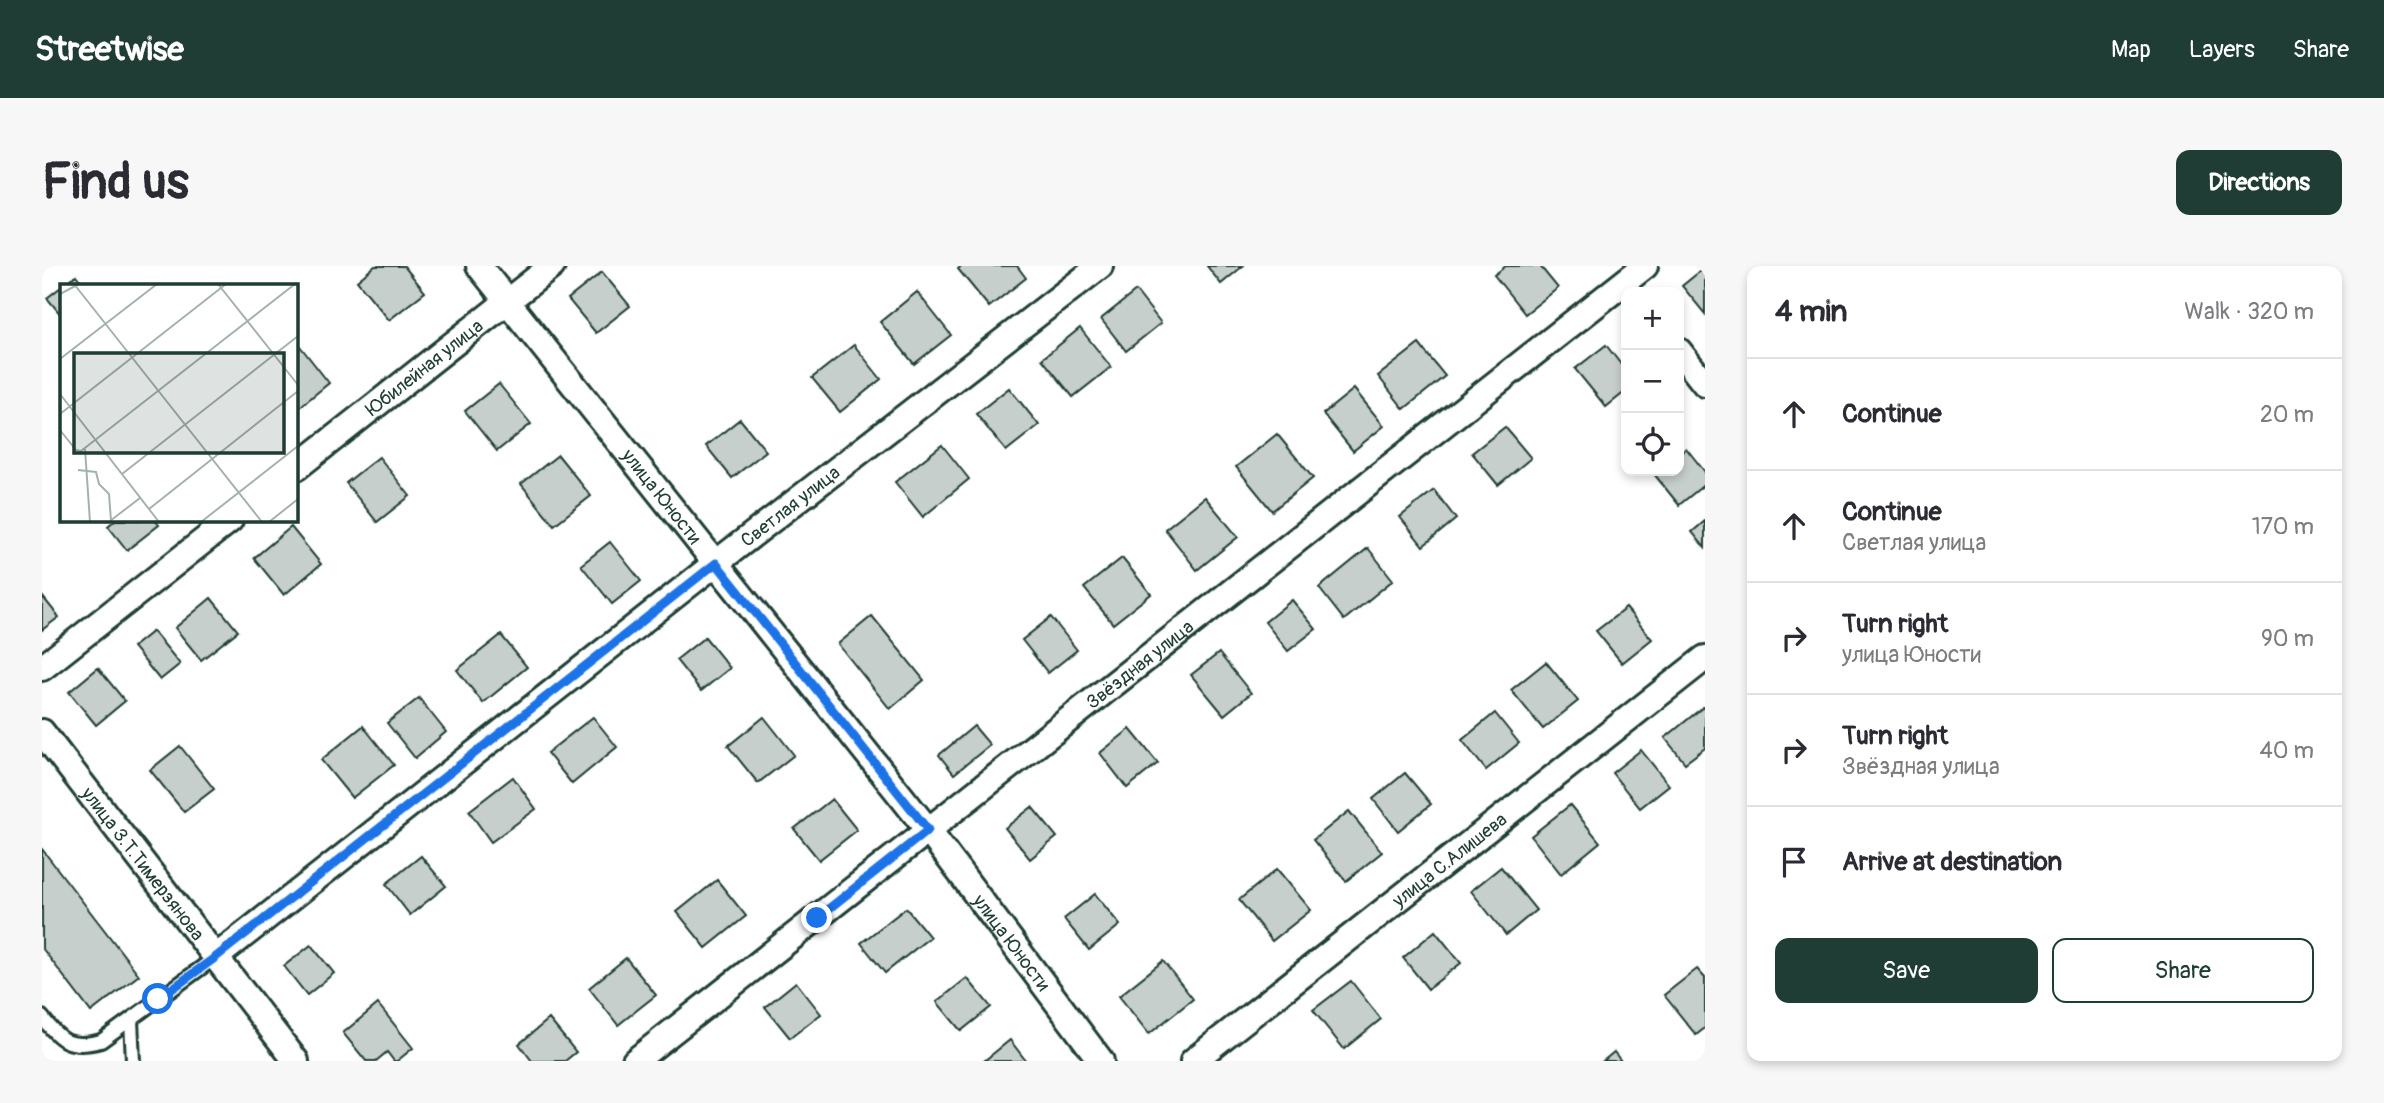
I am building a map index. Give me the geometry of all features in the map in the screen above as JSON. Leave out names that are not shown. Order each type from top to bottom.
[{"type":"street","name":"улица Юности","points":[[479,266],[928,830],[1101,1061]]},
{"type":"street","name":"Юбилейная улица","points":[[298,466],[552,266]]},
{"type":"street","name":"Светлая улица","points":[[216,957],[716,563],[1100,266]]},
{"type":"street","name":"Звёздная улица","points":[[635,1061],[1623,280],[1645,266]]},
{"type":"street","points":[[1684,357],[1705,384]]},
{"type":"street","points":[[42,668],[227,522]]},
{"type":"street","name":"улица С.Алишева","points":[[1193,1061],[1705,658]]},
{"type":"street","name":"улица З.Т.Тимерзянова","points":[[42,732],[296,1061]]},
{"type":"lane","points":[[42,1018],[57,1036],[70,1044],[85,1045],[101,1041],[216,957]]},
{"type":"lane","points":[[131,1020],[133,1061]]},
{"type":"building","points":[[375,266],[404,266],[425,292],[389,320],[357,281]]},
{"type":"building","points":[[961,266],[1017,266],[1026,278],[989,307],[958,269]]},
{"type":"building","points":[[1207,266],[1243,266],[1221,284]]},
{"type":"building","points":[[1506,266],[1540,266],[1558,288],[1525,314],[1494,275]]},
{"type":"building","points":[[1705,267],[1705,314],[1684,287],[1682,286]]},
{"type":"building","points":[[602,272],[630,306],[596,333],[568,299]]},
{"type":"building","points":[[76,275],[83,284],[64,284]]},
{"type":"building","points":[[60,288],[60,314],[47,298]]},
{"type":"building","points":[[1136,291],[1161,323],[1126,351],[1101,319]]},
{"type":"building","points":[[917,292],[951,335],[914,364],[880,322]]},
{"type":"building","points":[[1080,328],[1111,367],[1073,397],[1042,359]]},
{"type":"building","points":[[298,344],[329,383],[298,408]]},
{"type":"building","points":[[1419,344],[1445,376],[1404,409],[1378,376]]},
{"type":"building","points":[[854,345],[881,379],[840,412],[812,378]]},
{"type":"building","points":[[1606,345],[1621,364],[1621,395],[1606,407],[1575,369]]},
{"type":"building","points":[[499,384],[531,424],[497,451],[465,411]]},
{"type":"building","points":[[1009,388],[1039,425],[1006,451],[976,414]]},
{"type":"building","points":[[1354,389],[1384,426],[1353,451],[1323,414]]},
{"type":"building","points":[[740,419],[766,451],[732,478],[706,446]]},
{"type":"building","points":[[1505,427],[1531,458],[1498,485],[1472,453]]},
{"type":"building","points":[[1277,434],[1313,478],[1272,511],[1236,467]]},
{"type":"building","points":[[942,445],[969,479],[923,517],[895,482]]},
{"type":"building","points":[[1686,448],[1705,472],[1705,484],[1679,505],[1656,476],[1684,476]]},
{"type":"building","points":[[558,455],[591,496],[554,525],[521,484]]},
{"type":"building","points":[[379,457],[410,496],[377,522],[346,483]]},
{"type":"building","points":[[1434,490],[1456,519],[1423,546],[1400,517]]},
{"type":"building","points":[[1205,497],[1238,537],[1197,570],[1165,529]]},
{"type":"building","points":[[1705,521],[1705,548],[1692,532]]},
{"type":"building","points":[[113,522],[157,522],[159,525],[127,550],[108,526]]},
{"type":"building","points":[[291,527],[321,564],[284,595],[254,558]]},
{"type":"building","points":[[610,542],[641,581],[612,604],[581,565]]},
{"type":"building","points":[[1368,548],[1393,580],[1344,620],[1319,588]]},
{"type":"building","points":[[1122,558],[1151,594],[1113,624],[1084,588]]},
{"type":"building","points":[[42,596],[59,617],[42,630]]},
{"type":"building","points":[[211,598],[238,631],[201,660],[175,628]]},
{"type":"building","points":[[1292,600],[1316,629],[1288,651],[1265,622]]},
{"type":"building","points":[[1626,608],[1652,639],[1622,663],[1596,631]]},
{"type":"building","points":[[872,616],[924,680],[890,709],[838,644]]},
{"type":"building","points":[[1051,617],[1077,650],[1048,673],[1022,640]]},
{"type":"building","points":[[153,631],[180,664],[160,680],[133,647]]},
{"type":"building","points":[[501,635],[527,667],[483,703],[457,670]]},
{"type":"building","points":[[705,637],[730,668],[701,691],[676,660]]},
{"type":"building","points":[[1219,653],[1251,693],[1224,715],[1191,675]]},
{"type":"building","points":[[1546,662],[1578,701],[1543,729],[1511,690]]},
{"type":"building","points":[[98,668],[125,701],[96,725],[69,692]]},
{"type":"building","points":[[419,698],[446,732],[415,758],[387,723]]},
{"type":"building","points":[[1703,707],[1705,748],[1685,763],[1665,738]]},
{"type":"building","points":[[1495,713],[1519,743],[1486,770],[1462,740]]},
{"type":"building","points":[[593,717],[617,747],[572,784],[547,753]]},
{"type":"building","points":[[764,717],[794,755],[758,783],[728,746]]},
{"type":"building","points":[[363,726],[394,765],[352,798],[321,760]]},
{"type":"building","points":[[974,726],[990,745],[954,774],[939,755]]},
{"type":"building","points":[[1130,729],[1158,763],[1127,788],[1100,753]]},
{"type":"building","points":[[180,746],[214,789],[184,812],[150,770]]},
{"type":"building","points":[[1641,750],[1669,785],[1640,808],[1612,773]]},
{"type":"building","points":[[1405,773],[1431,804],[1398,831],[1373,799]]},
{"type":"building","points":[[513,777],[536,809],[491,842],[469,811]]},
{"type":"building","points":[[832,799],[857,830],[819,860],[794,829]]},
{"type":"building","points":[[1570,805],[1600,842],[1561,874],[1531,836]]},
{"type":"building","points":[[1032,807],[1057,837],[1030,859],[1005,828]]},
{"type":"building","points":[[1349,811],[1382,852],[1346,881],[1313,840]]},
{"type":"building","points":[[42,849],[139,975],[91,1012],[42,948]]},
{"type":"building","points":[[421,856],[446,886],[410,915],[386,884]]},
{"type":"building","points":[[1501,867],[1536,910],[1506,935],[1471,891]]},
{"type":"building","points":[[1277,869],[1311,910],[1272,941],[1239,900]]},
{"type":"building","points":[[717,880],[746,916],[706,948],[677,912]]},
{"type":"building","points":[[1095,894],[1120,925],[1089,950],[1064,919]]},
{"type":"building","points":[[906,908],[930,937],[885,973],[861,943]]},
{"type":"building","points":[[1435,931],[1461,963],[1428,989],[1403,958]]},
{"type":"building","points":[[311,945],[334,973],[307,995],[284,966]]},
{"type":"building","points":[[626,958],[656,995],[618,1025],[589,988]]},
{"type":"building","points":[[1163,961],[1193,999],[1149,1034],[1119,996]]},
{"type":"building","points":[[1697,969],[1705,978],[1705,1028],[1696,1035],[1664,995]]},
{"type":"building","points":[[967,978],[991,1007],[961,1031],[937,1002]]},
{"type":"building","points":[[1351,981],[1381,1019],[1344,1049],[1313,1010]]},
{"type":"building","points":[[796,982],[821,1014],[790,1038],[765,1007]]},
{"type":"building","points":[[378,1004],[413,1048],[397,1061],[387,1052],[376,1061],[366,1061],[343,1033]]},
{"type":"building","points":[[549,1019],[576,1052],[565,1061],[532,1061],[519,1044]]},
{"type":"building","points":[[1010,1040],[1026,1061],[984,1061]]},
{"type":"building","points":[[1614,1052],[1621,1061],[1603,1061]]},
{"type":"route","points":[[158,999],[216,957],[716,563],[928,830],[817,918]]}]
